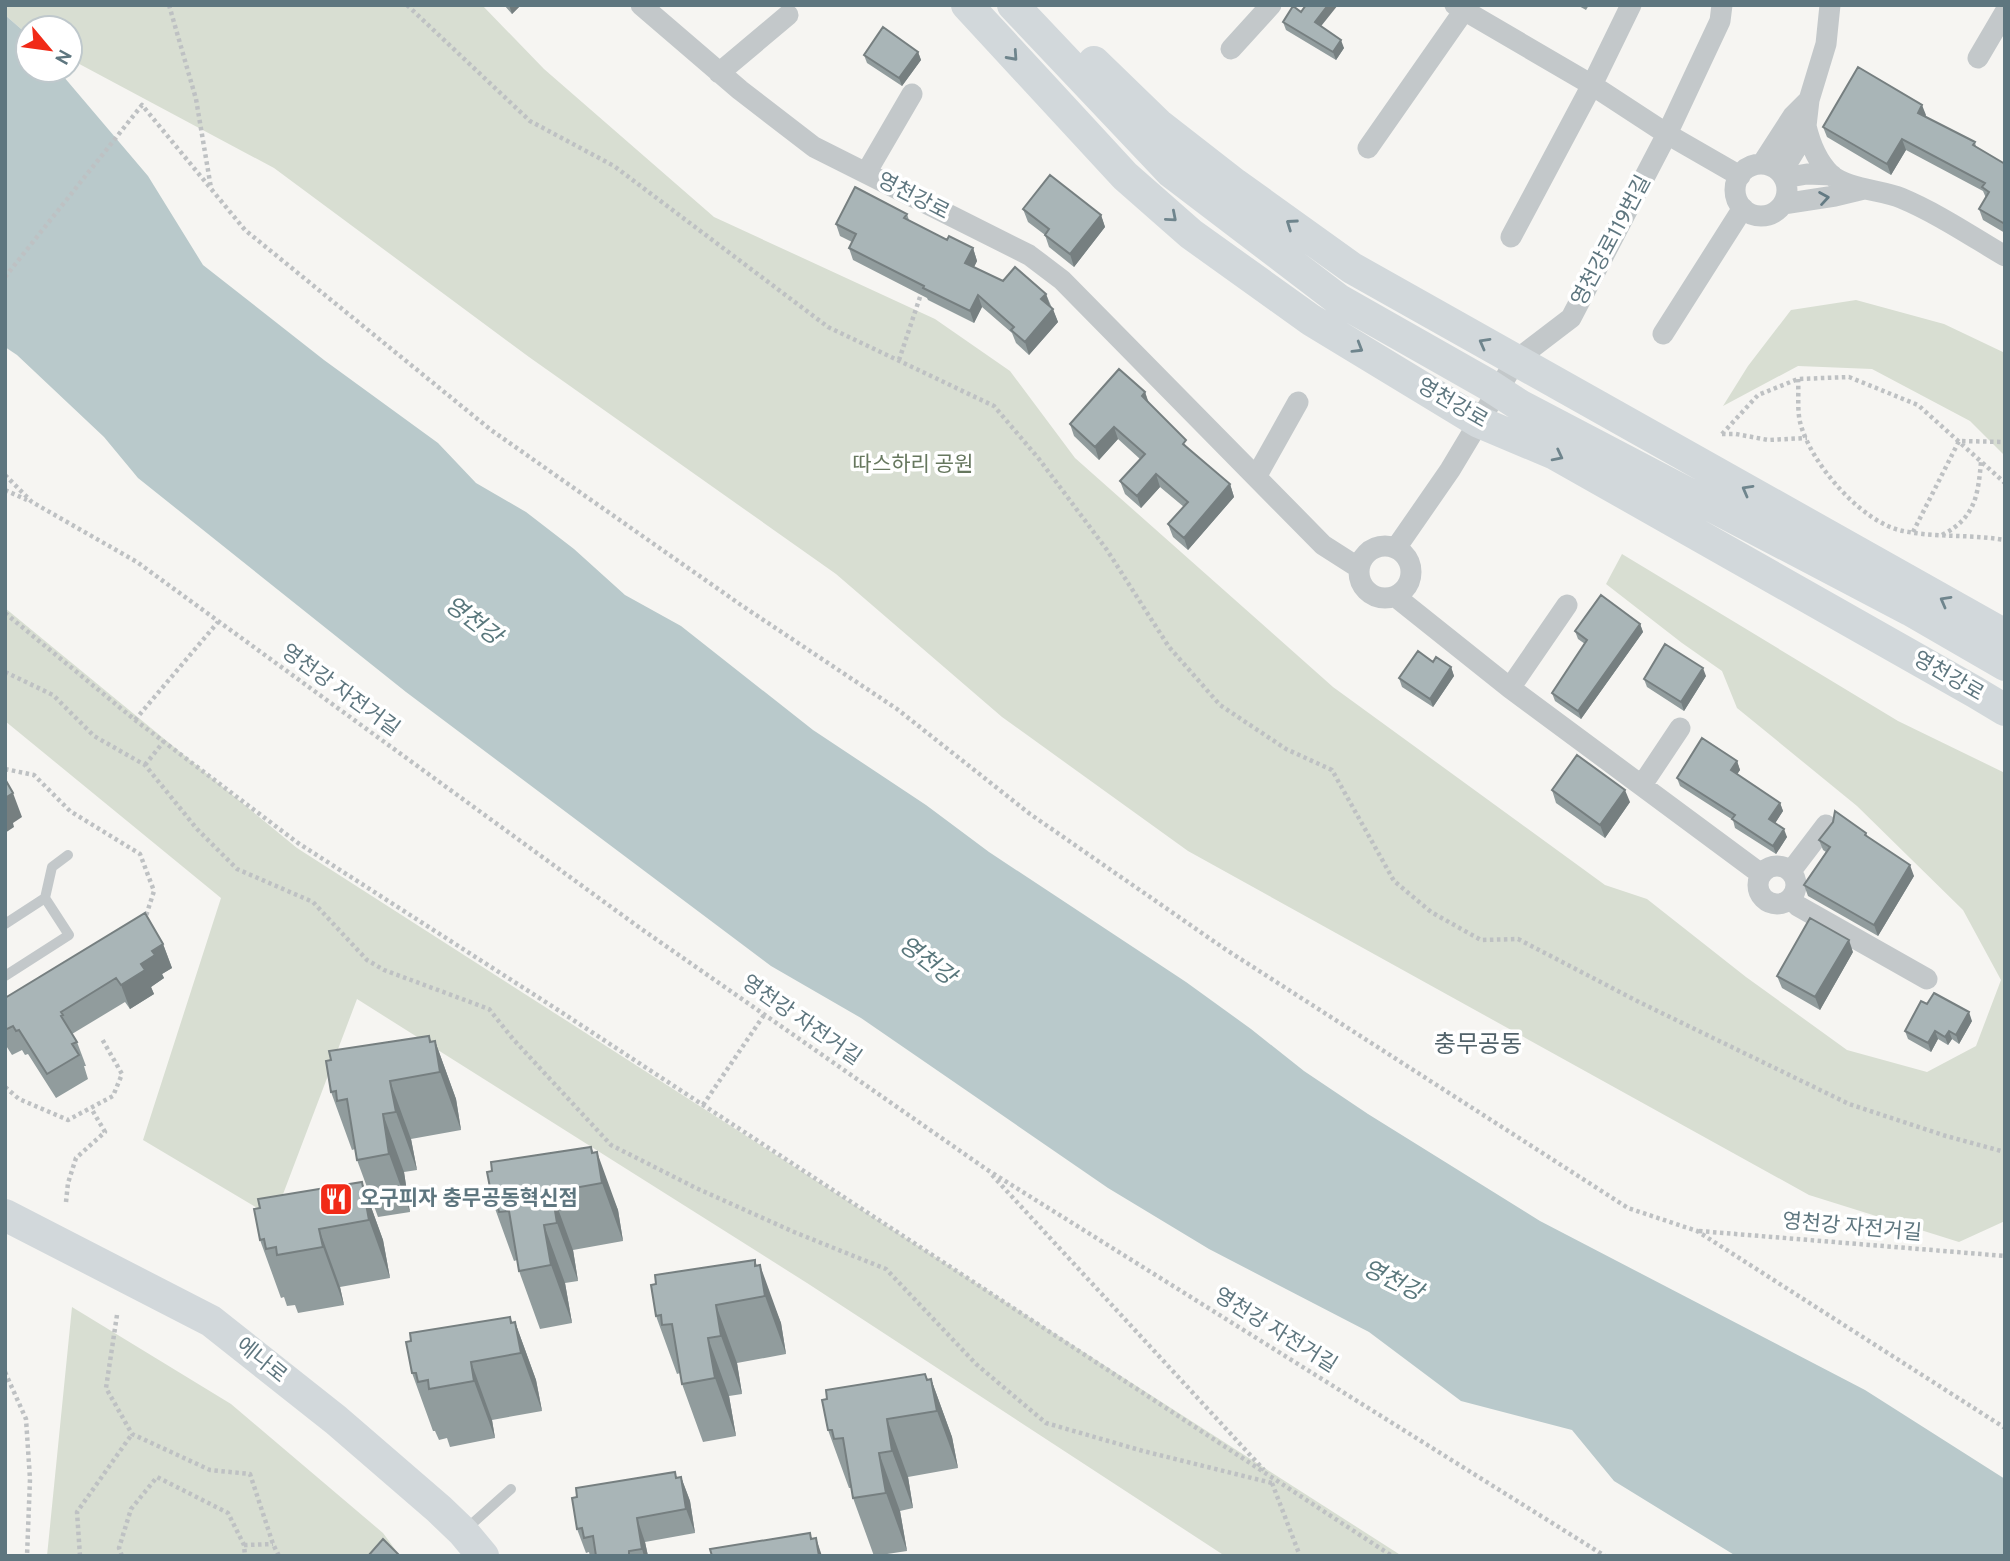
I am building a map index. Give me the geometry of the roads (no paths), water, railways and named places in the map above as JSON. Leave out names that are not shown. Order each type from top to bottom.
[{"type":"street","name":"영천강로","points":[[641,5],[719,72],[814,147],[1029,255],[1062,280],[1323,545],[1359,568],[1361,584],[1366,591],[1380,598],[1396,597],[1510,688],[1761,874]]},
{"type":"street","name":"영천강로","points":[[967,5],[1125,176],[1192,234],[1311,320],[1480,420],[1555,454],[2005,710]]},
{"type":"street","name":"영천강로","points":[[1013,5],[1171,172],[1339,300],[1521,406],[1910,610],[2005,665]]},
{"type":"street","points":[[1040,5],[1158,124],[1235,184],[1352,268],[2005,635]]},
{"type":"street","points":[[1231,49],[1272,5]]},
{"type":"street","points":[[1511,237],[1592,85],[1631,5]]},
{"type":"street","name":"영천강로119번길","points":[[1515,362],[1571,318],[1667,135],[1720,21],[1722,5]]},
{"type":"street","points":[[1776,172],[1797,147],[1806,126],[1809,100],[1826,44],[1830,5]]},
{"type":"street","points":[[1368,148],[1459,9],[1592,85],[1667,135],[1740,176]]},
{"type":"street","points":[[1979,58],[2005,12]]},
{"type":"street","points":[[719,72],[788,15]]},
{"type":"street","points":[[866,173],[912,94]]},
{"type":"street","points":[[1776,172],[1793,116],[1809,100]]},
{"type":"street","points":[[1806,126],[1811,144],[1832,176]]},
{"type":"street","points":[[1776,172],[1787,186],[1783,204],[1777,211],[1759,216],[1750,214],[1743,208],[1735,192],[1740,176],[1754,166],[1776,172],[1832,176],[1900,198],[2005,256]]},
{"type":"street","points":[[1783,204],[1835,196],[1864,188]]},
{"type":"street","points":[[1663,334],[1743,208]]},
{"type":"street","points":[[1396,548],[1515,362]]},
{"type":"street","points":[[1256,477],[1298,402]]},
{"type":"street","points":[[1359,568],[1366,554],[1373,549],[1381,546],[1396,548],[1408,560],[1411,577],[1403,592],[1396,597]]},
{"type":"street","points":[[1510,688],[1567,605]]},
{"type":"street","points":[[1642,786],[1680,728]]},
{"type":"street","points":[[1791,871],[1826,825]]},
{"type":"street","points":[[1776,866],[1791,871],[1795,876],[1796,888],[1791,899],[1779,904],[1762,897],[1758,886],[1761,874],[1776,866]]},
{"type":"street","points":[[1791,899],[1798,906],[1927,979]]},
{"type":"street","name":"에나로","points":[[5,1215],[211,1321],[336,1420],[473,1544]]},
{"type":"lane","points":[[5,924],[45,898],[52,867],[68,855]]},
{"type":"lane","points":[[5,976],[69,935],[45,898]]},
{"type":"lane","points":[[473,1544],[511,1489]]},
{"type":"water","name":"영천강","points":[[5,15],[14,23],[14,84],[70,84],[148,176],[203,265],[324,360],[438,443],[476,483],[526,512],[574,549],[625,595],[681,626],[813,730],[926,805],[989,852],[1186,982],[1304,1071],[1368,1114],[1540,1221],[1865,1390],[2005,1479],[2005,1556],[1736,1556],[1614,1481],[1572,1430],[1461,1401],[1369,1332],[1209,1249],[1108,1188],[861,1018],[771,966],[406,692],[138,478],[104,437],[17,355],[5,347]]},
{"type":"place","name":"오구피자 충무공동혁신점","points":[[336,1199]]},
{"type":"district","name":"충무공동","points":[[1478,1046]]},
{"type":"park label","name":"따스하리 공원","points":[[913,465]]}]
